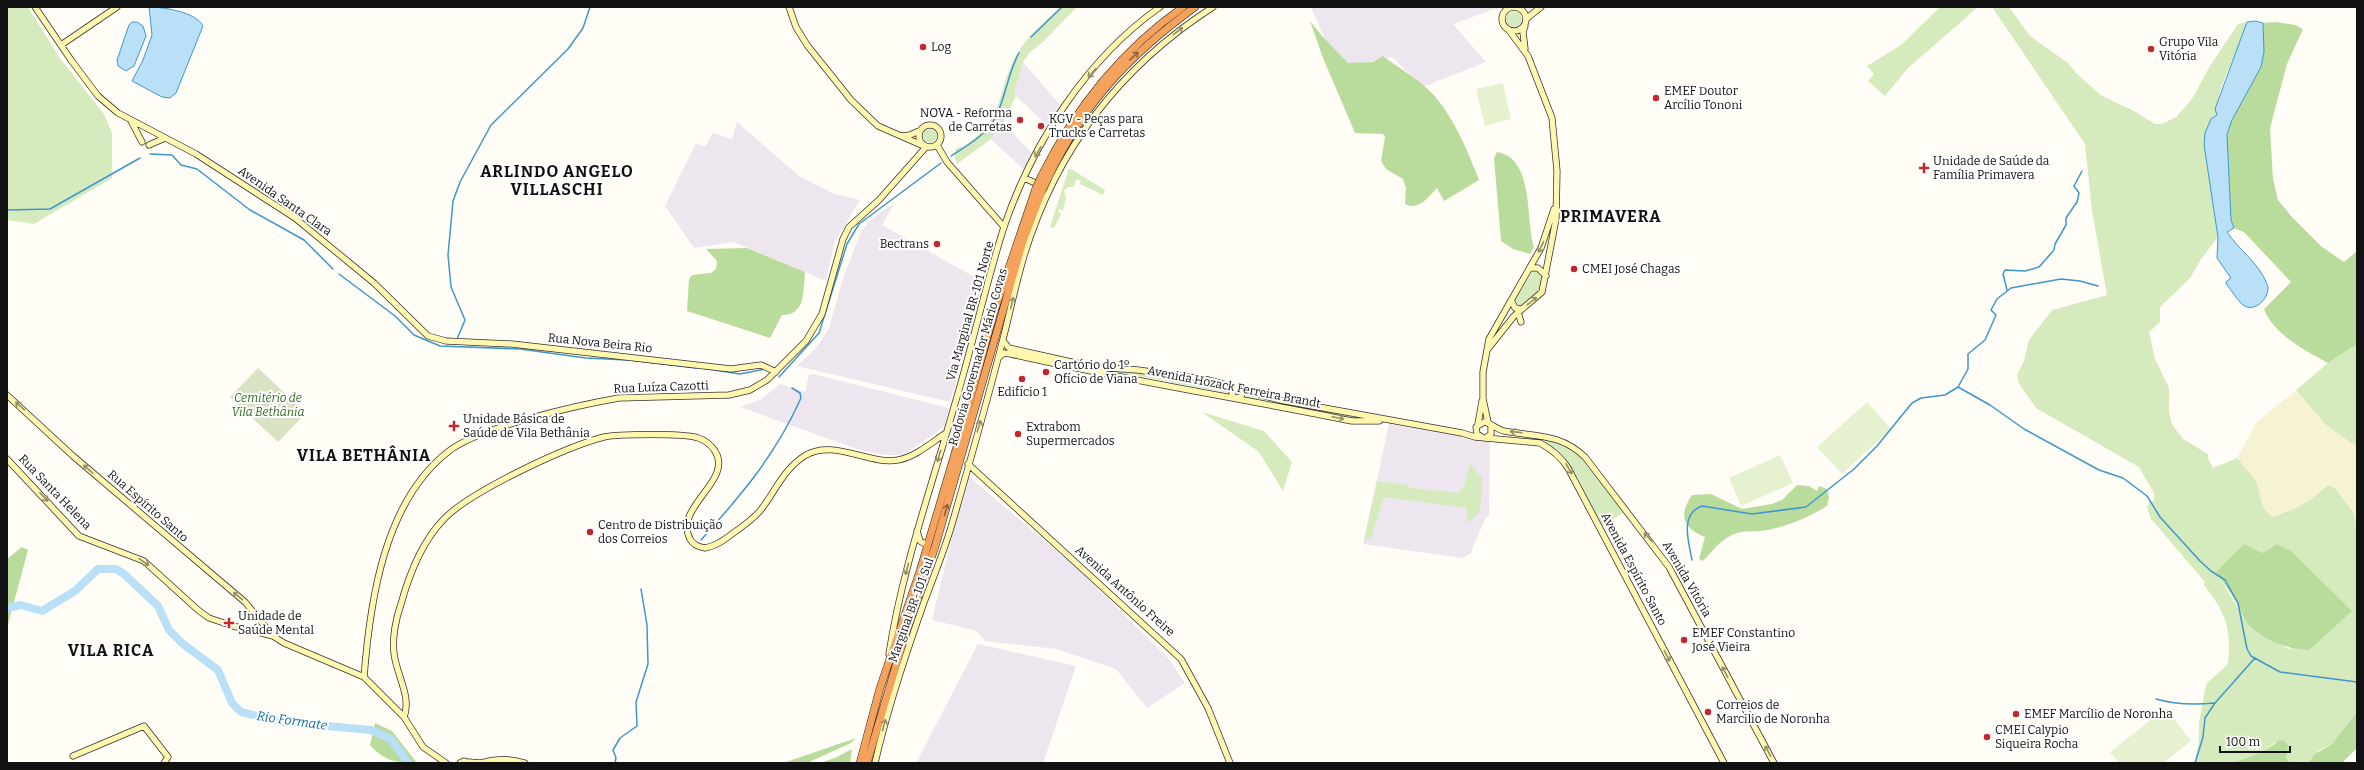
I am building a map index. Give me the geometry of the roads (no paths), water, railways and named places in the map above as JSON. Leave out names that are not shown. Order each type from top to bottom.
[{"type":"highway","name":"Rodovia Governador Mário Covas","points":[[860,763],[888,666],[925,556],[994,312],[1043,189],[1045,177],[1056,146],[1088,97],[1132,49],[1183,7]]},
{"type":"highway","name":"Rodovia Governador Mário Covas","points":[[1045,177],[1071,134],[1106,84],[1147,44],[1195,7]]},
{"type":"highway","name":"Rodovia Governador Mário Covas","points":[[866,763],[905,635],[935,547],[1022,241],[1043,189]]},
{"type":"street","name":"Avenida Santa Clara","points":[[35,7],[98,96],[118,113],[196,154],[295,218],[374,283],[421,331]]},
{"type":"street","points":[[61,45],[117,7]]},
{"type":"street","points":[[789,7],[800,35],[838,86],[875,123],[899,136],[926,147],[937,145]]},
{"type":"street","name":"Via Marginal BR-101 Norte","points":[[888,666],[897,604],[917,531],[1004,227],[1024,178],[1052,127],[1082,84],[1112,49],[1160,7]]},
{"type":"street","name":"Marginal BR-101 Sul","points":[[875,763],[890,702],[946,543],[999,357],[1024,256],[1043,189],[1072,149],[1100,106],[1129,74],[1176,32],[1213,7]]},
{"type":"street","points":[[1527,7],[1513,7],[1504,12],[1502,22],[1528,56]]},
{"type":"street","points":[[1508,30],[1518,31],[1541,7]]},
{"type":"street","points":[[1487,350],[1520,311],[1539,295],[1546,276],[1556,219],[1555,133],[1550,110],[1528,56],[1524,39],[1526,22],[1525,14],[1518,8]]},
{"type":"street","points":[[131,120],[142,142]]},
{"type":"street","points":[[899,136],[910,136],[930,125],[938,129],[941,137],[937,145]]},
{"type":"street","points":[[922,129],[920,140],[926,147]]},
{"type":"street","points":[[149,145],[164,138]]},
{"type":"street","points":[[937,145],[947,162],[1004,227]]},
{"type":"street","name":"Rua Luíza Cazotti","points":[[364,677],[370,619],[389,541],[418,481],[429,468],[449,450],[467,440],[506,426],[602,401],[619,398],[729,395],[759,386],[776,372],[806,341],[820,318],[843,239],[849,227],[879,200],[926,147]]},
{"type":"street","points":[[1024,178],[1043,189]]},
{"type":"street","points":[[1483,399],[1492,434],[1484,438],[1477,434],[1477,426],[1483,399],[1483,372],[1489,339],[1530,268],[1549,230],[1556,197]]},
{"type":"street","points":[[1530,268],[1538,268],[1546,276]]},
{"type":"street","points":[[1511,300],[1514,307],[1520,311]]},
{"type":"street","points":[[1520,311],[1521,322]]},
{"type":"street","name":"Rua Nova Beira Rio","points":[[421,331],[435,338],[446,341],[512,344],[730,369],[766,366],[776,372]]},
{"type":"street","name":"Avenida Hozack Ferreira Brandt","points":[[1003,341],[1009,348],[1078,364],[1181,376],[1238,388],[1270,398],[1484,438]]},
{"type":"street","name":"Avenida Hozack Ferreira Brandt","points":[[999,357],[1004,353],[1011,354],[1072,368],[1352,421],[1397,422]]},
{"type":"street","points":[[1072,368],[1078,364]]},
{"type":"street","points":[[1236,398],[1242,394],[1238,388]]},
{"type":"street","name":"Rua Espírito Santo","points":[[7,395],[73,456],[245,602],[266,632]]},
{"type":"street","points":[[1466,434],[1472,432],[1477,426],[1489,423]]},
{"type":"street","name":"Avenida Vitória","points":[[1489,423],[1505,431],[1545,436],[1569,444],[1585,457],[1659,550],[1774,763]]},
{"type":"street","points":[[404,717],[407,702],[394,647],[400,604],[413,570],[429,538],[448,514],[462,504],[512,476],[554,456],[605,437],[654,435],[700,438],[711,446],[719,462],[717,472],[694,508],[688,525],[688,533],[692,542],[705,548],[722,542],[753,519],[788,470],[807,455],[816,451],[831,450],[879,461],[900,460],[913,455],[946,434]]},
{"type":"street","name":"Avenida Espírito Santo","points":[[1484,438],[1540,444],[1563,460],[1724,763]]},
{"type":"street","name":"Rua Santa Helena","points":[[7,459],[79,536],[144,561],[198,610],[209,618],[266,632],[284,643],[364,677],[404,717],[423,747],[446,763]]},
{"type":"street","name":"Avenida Antônio Freire","points":[[968,464],[1181,659],[1208,708],[1230,763]]},
{"type":"street","points":[[917,531],[920,541],[927,545]]},
{"type":"street","points":[[935,547],[946,543]]},
{"type":"street","points":[[73,756],[144,726],[168,757],[164,763]]},
{"type":"street","points":[[460,763],[480,763],[502,759],[513,759],[525,763]]},
{"type":"water","points":[[149,7],[179,11],[194,17],[203,26],[176,93],[170,98],[162,97],[132,81],[143,60],[152,35]]},
{"type":"water","points":[[2255,21],[2263,23],[2264,52],[2261,67],[2232,120],[2227,134],[2231,220],[2234,228],[2227,232],[2254,263],[2263,276],[2268,289],[2265,298],[2261,302],[2253,307],[2248,307],[2241,303],[2227,285],[2226,282],[2231,278],[2217,258],[2218,237],[2204,145],[2205,133],[2211,119],[2217,115],[2215,109],[2247,22]]},
{"type":"water","points":[[132,22],[137,22],[143,26],[146,36],[134,66],[126,71],[118,66],[117,60],[129,25]]},
{"type":"waterway","points":[[457,339],[465,320],[451,287],[448,255],[453,201],[460,182],[491,125],[568,49],[583,28],[590,7]]},
{"type":"waterway","points":[[1031,37],[1062,7]]},
{"type":"waterway","points":[[951,156],[986,131],[994,120],[1019,53]]},
{"type":"waterway","points":[[150,154],[172,155],[181,165],[197,169],[250,210],[304,240],[333,269]]},
{"type":"waterway","points":[[7,210],[50,209],[140,158]]},
{"type":"waterway","points":[[779,377],[819,333],[847,244],[859,224],[941,163]]},
{"type":"waterway","points":[[2007,290],[2003,274],[2005,270],[2025,271],[2039,267],[2054,250],[2055,244],[2066,225],[2066,218],[2077,202],[2079,193],[2074,186],[2082,171]]},
{"type":"waterway","points":[[339,274],[395,316],[414,335],[440,346],[520,349],[586,358],[627,360]]},
{"type":"waterway","points":[[1692,560],[1687,530],[1690,515],[1695,510],[1702,506],[1752,514],[1806,507],[1854,469],[1877,446],[1912,403],[1921,398],[1945,395],[1958,387],[1968,369],[1968,354],[1985,340],[1996,315],[1991,310],[1997,299],[2011,288],[2061,279],[2080,281],[2098,286]]},
{"type":"waterway","points":[[630,360],[696,368]]},
{"type":"waterway","points":[[702,368],[740,374],[765,369]]},
{"type":"waterway","points":[[1958,387],[1990,405],[2024,429],[2099,470],[2123,478],[2147,496],[2160,517],[2200,561],[2211,571],[2225,580],[2238,603],[2247,649],[2251,656],[2280,672],[2357,682]]},
{"type":"waterway","points":[[701,540],[757,474],[780,438],[801,398],[800,393],[792,388]]},
{"type":"waterway","name":"Rio Formate","points":[[7,608],[21,605],[42,611],[75,591],[98,569],[116,569],[124,574],[158,606],[169,630],[183,644],[218,670],[232,703],[241,712],[283,722],[371,730],[391,739],[408,763]]},
{"type":"waterway","points":[[615,763],[616,758],[613,750],[620,738],[637,726],[636,702],[648,664],[647,625],[641,589]]},
{"type":"waterway","points":[[2195,763],[2203,737],[2205,718],[2215,703],[2255,658]]},
{"type":"waterway","points":[[2156,699],[2186,704],[2215,703]]},
{"type":"place","name":"Log","points":[[923,47]]},
{"type":"place","name":"Grupo Vila Vitória","points":[[2151,49]]},
{"type":"place","name":"EMEF Doutor Arcílio Tononi","points":[[1656,98]]},
{"type":"place","name":"NOVA - Reforma de Carretas","points":[[1020,120]]},
{"type":"place","name":"KGV - Peças para Trucks e Carretas","points":[[1041,126]]},
{"type":"place","name":"Unidade de Saúde da Família Primavera","points":[[1924,168]]},
{"type":"place","name":"Bectrans","points":[[937,244]]},
{"type":"place","name":"CMEI José Chagas","points":[[1574,269]]},
{"type":"place","name":"Cartório do 1º Ofício de Viana","points":[[1046,372]]},
{"type":"place","name":"Edifício 1","points":[[1022,379]]},
{"type":"place","name":"Unidade Básica de Saúde de Vila Bethânia","points":[[454,426]]},
{"type":"place","name":"Extrabom Supermercados","points":[[1018,434]]},
{"type":"place","name":"Centro de Distribuição dos Correios","points":[[590,532]]},
{"type":"place","name":"Unidade de Saúde Mental","points":[[229,623]]},
{"type":"place","name":"EMEF Constantino José Vieira","points":[[1684,640]]},
{"type":"place","name":"Correios de Marcilio de Noronha","points":[[1708,712]]},
{"type":"place","name":"EMEF Marcílio de Noronha","points":[[2016,714]]},
{"type":"place","name":"CMEI Calypio Siqueira Rocha","points":[[1987,737]]},
{"type":"district","name":"ARLINDO ANGELO VILLASCHI","points":[[557,180]]},
{"type":"district","name":"PRIMAVERA","points":[[1611,216]]},
{"type":"district","name":"VILA BETHÂNIA","points":[[364,455]]},
{"type":"district","name":"VILA RICA","points":[[111,650]]},
{"type":"park label","name":"Cemitério de Vila Bethânia","points":[[268,405]]}]
